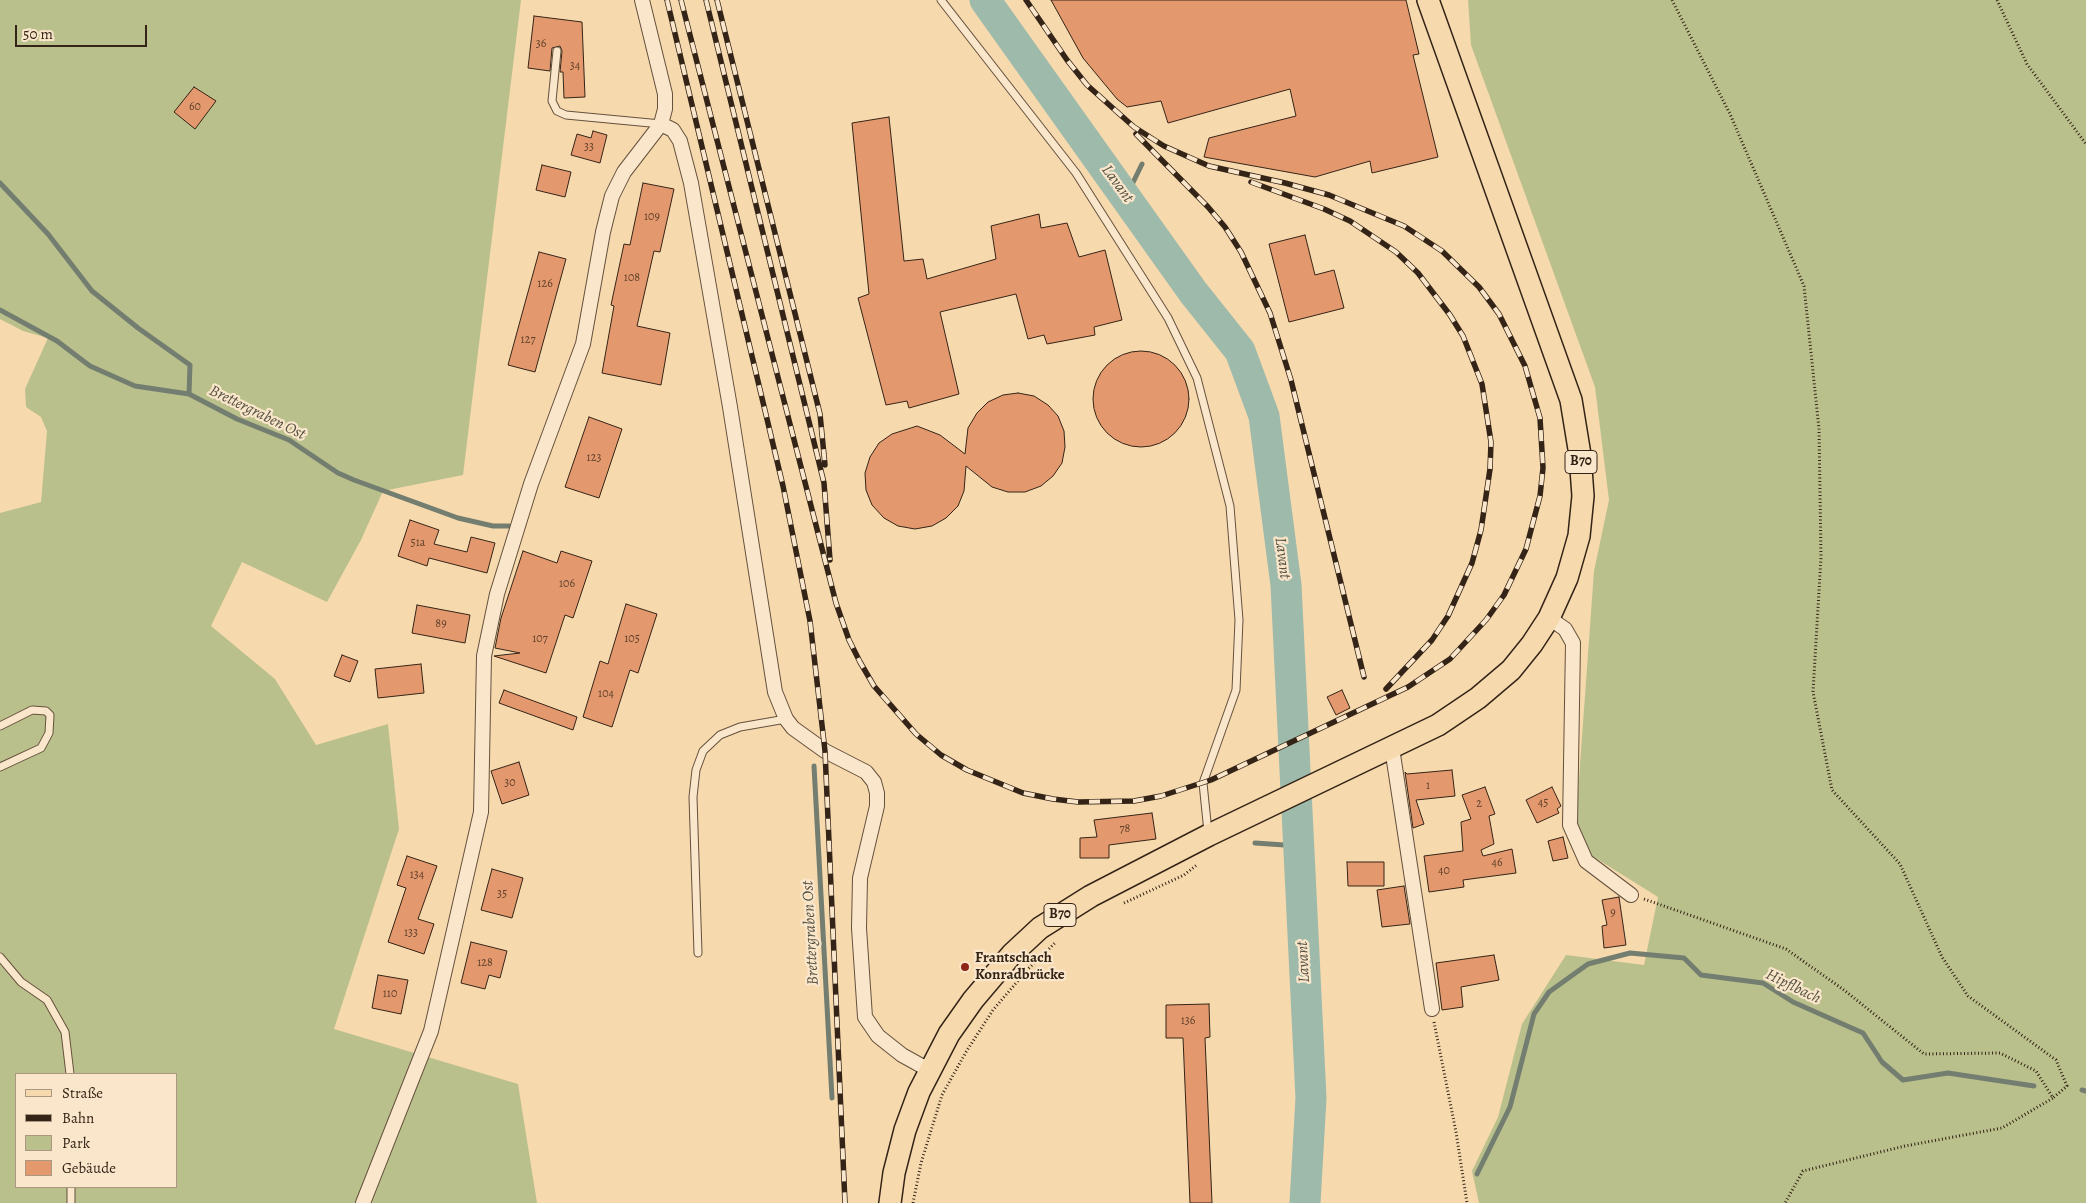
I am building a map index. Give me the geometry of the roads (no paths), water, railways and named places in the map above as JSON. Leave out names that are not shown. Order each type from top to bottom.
[{"type":"main road","name":"B70","points":[[890,1203],[894,1173],[905,1130],[930,1070],[949,1034],[973,1000],[1012,954],[1040,928],[1091,896],[1208,835],[1392,748],[1438,724],[1478,698],[1510,670],[1532,644],[1549,618],[1567,578],[1579,536],[1583,496],[1571,400],[1428,0]]},
{"type":"street","points":[[363,1203],[431,1031],[480,812],[484,656],[497,594],[531,484],[583,344],[603,232],[612,196],[624,172],[661,124],[665,109],[665,94],[642,0]]},
{"type":"street","points":[[661,124],[673,130],[680,142],[690,183],[728,397],[773,683],[786,719],[793,728],[808,740],[866,772],[874,782],[877,806],[860,878],[859,928],[864,1017],[884,1040],[902,1055],[930,1070]]},
{"type":"street","points":[[1549,618],[1564,629],[1573,643],[1570,824],[1586,861],[1631,895]]},
{"type":"street","points":[[1392,748],[1432,1009]]},
{"type":"lane","points":[[941,0],[1076,173],[1168,318],[1197,378],[1230,506],[1239,620],[1236,690],[1203,783],[1208,835]]},
{"type":"lane","points":[[557,50],[552,101],[557,111],[566,115],[661,124]]},
{"type":"lane","points":[[0,726],[32,710],[46,711],[50,715],[49,733],[41,748],[0,768]]},
{"type":"lane","points":[[698,953],[693,797],[696,770],[703,751],[720,735],[740,727],[786,719]]},
{"type":"lane","points":[[0,957],[21,982],[47,1000],[64,1032],[70,1073]]},
{"type":"lane","points":[[71,1188],[71,1203]]},
{"type":"waterway","name":"Lavant","points":[[985,0],[1193,292],[1240,351],[1264,416],[1286,585],[1311,1098],[1305,1203]]},
{"type":"waterway","points":[[1126,197],[1142,164]]},
{"type":"waterway","points":[[0,183],[48,234],[92,291],[138,328],[190,365],[189,394]]},
{"type":"waterway","name":"Brettergraben Ost","points":[[0,310],[57,341],[90,366],[135,386],[189,394],[237,419],[289,440],[338,473],[354,480],[458,518],[493,526],[509,526]]},
{"type":"waterway","name":"Brettergraben Ost","points":[[814,766],[832,1098]]},
{"type":"waterway","name":"Brettergraben Ost","points":[[1255,843],[1299,846]]},
{"type":"waterway","name":"Hipflbach","points":[[1477,1174],[1510,1107],[1534,1014],[1549,992],[1588,964],[1630,953],[1684,958],[1701,975],[1763,983],[1793,1002],[1863,1033],[1882,1062],[1903,1080],[1948,1073],[2034,1086]]},
{"type":"waterway","name":"Hipflbach","points":[[2082,1090],[2086,1091]]},
{"type":"railway","points":[[667,0],[783,486],[810,621],[825,751],[845,1203]]},
{"type":"railway","points":[[681,0],[836,603],[849,640],[860,662],[874,686],[916,734],[941,755],[967,770],[1023,793],[1053,799],[1078,802],[1134,801],[1161,796],[1211,780],[1408,687],[1450,659],[1486,620],[1504,595],[1526,549],[1540,496],[1543,468],[1540,418],[1525,366],[1499,314],[1479,287],[1442,251],[1404,226],[1329,195],[1209,166],[1164,146],[1134,127],[1087,85],[1067,60],[1026,0]]},
{"type":"railway","points":[[706,0],[824,483],[830,560]]},
{"type":"railway","points":[[717,0],[820,414],[825,465]]},
{"type":"railway","points":[[1136,134],[1208,207],[1225,227],[1241,252],[1270,313],[1291,380],[1364,677]]},
{"type":"railway","points":[[1251,182],[1324,209],[1350,221],[1396,252],[1418,273],[1450,315],[1463,336],[1482,384],[1491,442],[1490,469],[1481,530],[1472,563],[1448,616],[1432,640],[1386,689]]},
{"type":"place","name":"Frantschach Konradbrücke","points":[[965,967]]}]
